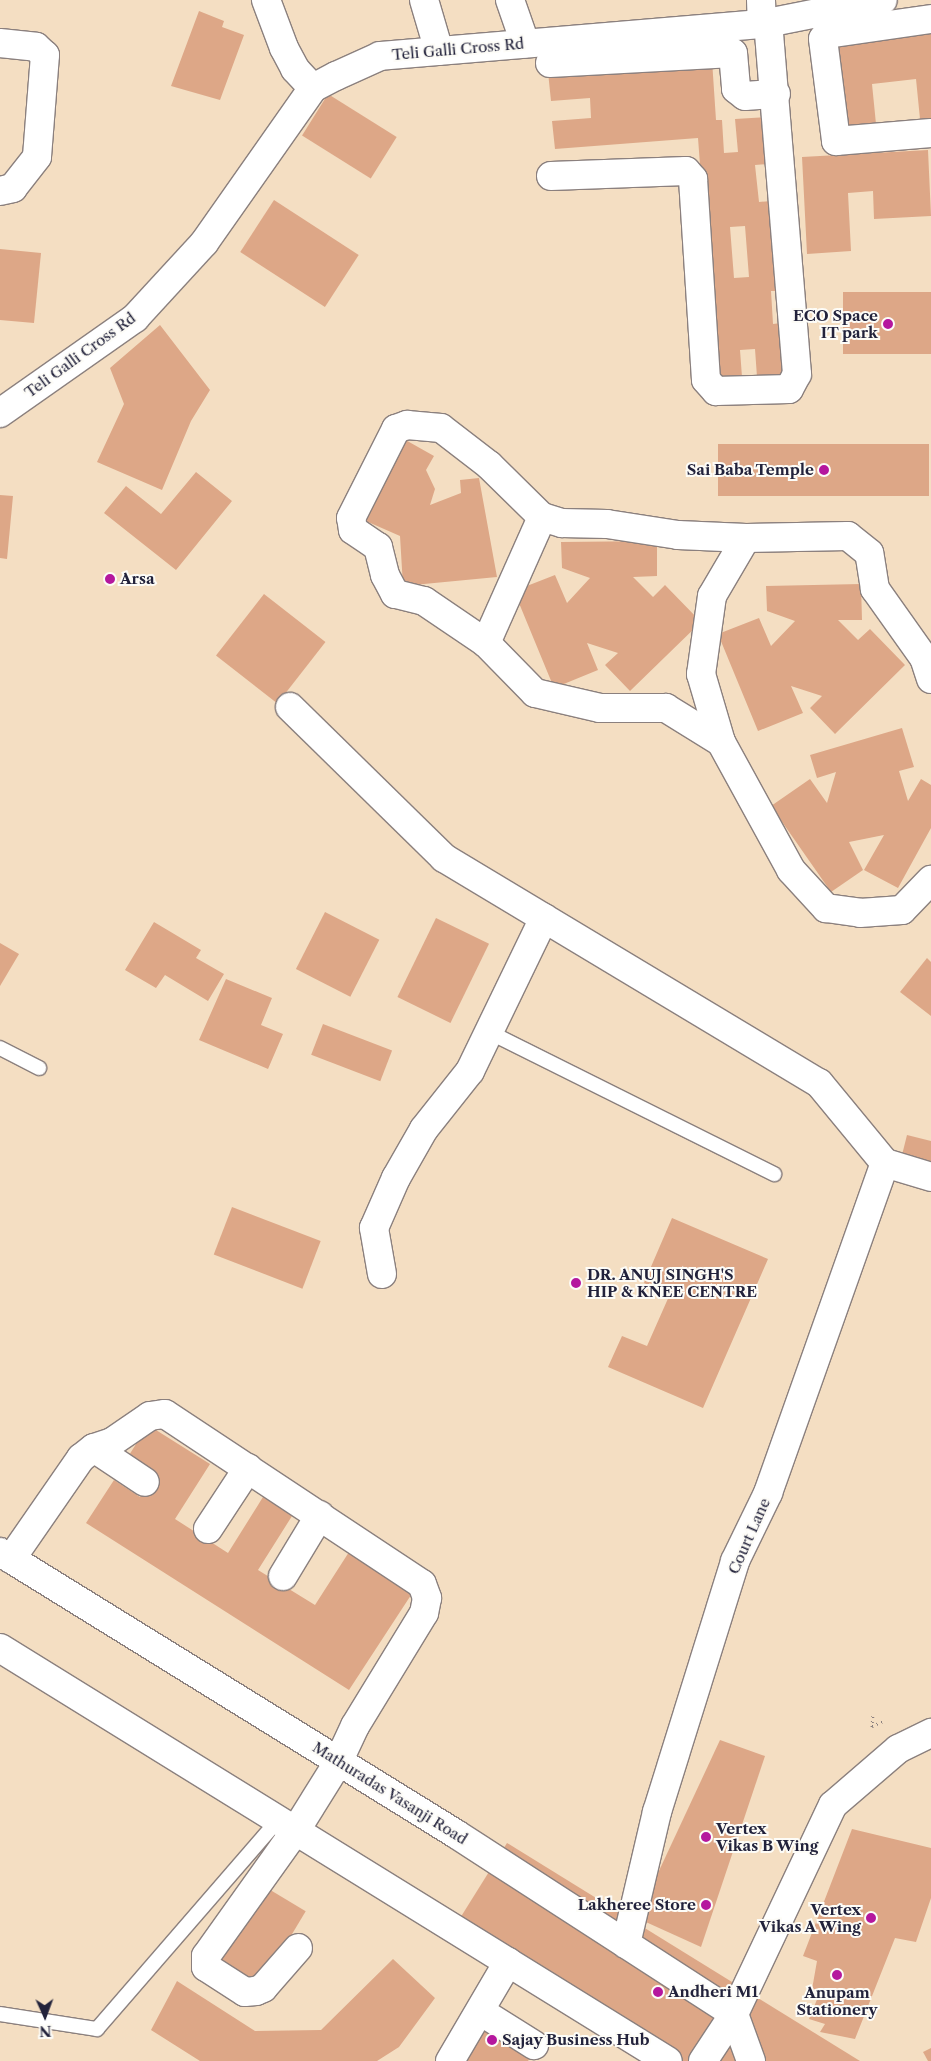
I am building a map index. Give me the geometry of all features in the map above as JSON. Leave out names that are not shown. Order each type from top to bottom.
[{"type":"street","points":[[266,0],[284,48],[295,69],[313,88]]},
{"type":"street","points":[[425,0],[439,51]]},
{"type":"street","points":[[510,0],[525,42]]},
{"type":"street","points":[[931,19],[889,8],[824,36],[834,138],[844,142],[931,132]]},
{"type":"street","name":"Teli Galli Cross Rd","points":[[0,413],[135,318],[204,243],[313,88],[380,56],[764,16],[889,8]]},
{"type":"street","points":[[551,176],[686,171],[693,179],[706,380],[716,391],[789,389],[797,374],[772,50],[764,16]]},
{"type":"street","points":[[0,43],[36,47],[45,55],[37,157],[13,188],[0,191]]},
{"type":"street","points":[[550,63],[772,50]]},
{"type":"street","points":[[733,53],[736,89],[745,96],[776,94]]},
{"type":"street","points":[[720,742],[666,708],[600,708],[535,693],[486,643],[424,601],[395,594],[385,576],[378,547],[353,530],[351,518],[396,429],[407,426],[441,428],[489,465],[542,517],[562,523],[608,524],[678,535],[746,538],[848,536],[869,554],[875,589],[924,658],[931,679]]},
{"type":"street","points":[[486,643],[542,517]]},
{"type":"street","points":[[746,538],[712,596],[701,674],[720,742],[791,870],[826,908],[860,913],[902,910],[931,880]]},
{"type":"street","points":[[290,707],[444,858],[819,1083],[885,1163],[931,1177]]},
{"type":"street","points":[[382,1274],[374,1228],[388,1194],[424,1129],[470,1072],[487,1031],[544,918]]},
{"type":"street","name":"Court Lane","points":[[626,1944],[657,1812],[735,1561],[768,1492],[885,1163]]},
{"type":"street","points":[[6,1555],[81,1458],[94,1448],[112,1442],[150,1416],[165,1414],[422,1584],[427,1598],[424,1613],[354,1726],[339,1761],[287,1824],[206,1956],[206,1967],[245,1992],[256,1991],[263,1988],[298,1948]]},
{"type":"street","points":[[94,1448],[145,1482]]},
{"type":"street","points":[[208,1529],[248,1468]]},
{"type":"street","points":[[283,1576],[320,1515]]},
{"type":"street","name":"Mathuradas Vasanji Road","points":[[6,1555],[339,1761],[734,2014]]},
{"type":"street","points":[[0,1648],[668,2061]]},
{"type":"street","points":[[703,2061],[734,2014],[834,1805],[898,1749],[931,1734]]},
{"type":"street","points":[[450,2061],[508,1962]]},
{"type":"street","points":[[480,2011],[534,2045]]},
{"type":"street","points":[[734,2014],[751,2061]]},
{"type":"lane","points":[[487,1031],[774,1174]]},
{"type":"lane","points":[[0,1048],[38,1068]]},
{"type":"lane","points":[[0,2014],[97,2029],[287,1824]]},
{"type":"path","points":[[872,1713],[872,1727],[883,1721]]},
{"type":"building","points":[[199,11],[224,21],[222,27],[244,35],[220,100],[171,86]]},
{"type":"building","points":[[931,27],[931,118],[920,119],[916,79],[872,84],[876,124],[838,127],[829,37]]},
{"type":"building","points":[[712,60],[716,120],[722,120],[724,153],[738,152],[735,119],[766,117],[769,164],[755,165],[759,202],[772,201],[779,291],[771,291],[773,324],[781,323],[785,375],[757,377],[755,349],[740,350],[742,377],[716,379],[698,138],[555,149],[552,121],[591,118],[590,98],[551,101],[548,72]],"holes":[[[745,226],[749,277],[734,278],[730,227]]]},
{"type":"building","points":[[328,94],[397,137],[371,178],[302,136]]},
{"type":"building","points":[[928,150],[931,216],[874,219],[873,191],[848,193],[851,251],[807,254],[802,157]]},
{"type":"building","points":[[274,200],[359,255],[325,307],[240,252]]},
{"type":"building","points":[[0,249],[41,253],[34,323],[0,320]]},
{"type":"building","name":"ECO Space IT park","points":[[843,292],[931,292],[931,354],[843,354]]},
{"type":"building","points":[[160,325],[210,390],[191,421],[162,490],[97,462],[124,404],[110,368]]},
{"type":"building","points":[[402,438],[434,456],[426,470],[435,489],[430,505],[461,493],[460,480],[479,478],[497,577],[403,586],[400,536],[359,518]]},
{"type":"building","name":"Sai Baba Temple","points":[[718,444],[929,444],[929,496],[718,496]]},
{"type":"building","points":[[196,472],[232,501],[176,570],[104,513],[126,486],[161,514]]},
{"type":"building","points":[[0,495],[13,496],[7,559],[0,558]]},
{"type":"building","points":[[657,541],[657,576],[633,577],[653,597],[665,585],[701,622],[630,691],[605,665],[618,653],[587,643],[598,670],[554,688],[514,591],[555,575],[567,603],[590,578],[562,568],[561,542]]},
{"type":"building","points":[[861,584],[862,620],[838,620],[858,640],[870,629],[905,665],[835,734],[810,708],[822,696],[791,686],[803,713],[758,731],[718,634],[759,618],[771,646],[795,621],[767,611],[766,586]]},
{"type":"building","points":[[264,594],[325,642],[277,703],[216,655]]},
{"type":"building","points":[[902,728],[914,767],[899,771],[908,801],[921,779],[931,785],[931,828],[898,888],[864,870],[884,835],[849,842],[863,870],[831,892],[771,806],[810,779],[827,803],[836,772],[817,778],[810,755]]},
{"type":"building","points":[[325,912],[379,940],[350,997],[296,969]]},
{"type":"building","points":[[436,918],[489,944],[450,1023],[397,997]]},
{"type":"building","points":[[154,922],[201,950],[196,958],[224,974],[208,1001],[165,975],[156,988],[125,970]]},
{"type":"building","points":[[0,943],[19,954],[0,986]]},
{"type":"building","points":[[927,958],[931,962],[931,1016],[900,992]]},
{"type":"building","points":[[226,979],[272,998],[261,1025],[283,1034],[268,1069],[199,1040]]},
{"type":"building","points":[[323,1024],[392,1051],[380,1081],[311,1055]]},
{"type":"building","points":[[907,1135],[931,1141],[931,1162],[902,1155]]},
{"type":"building","points":[[232,1207],[321,1241],[302,1289],[214,1255]]},
{"type":"building","points":[[672,1218],[768,1259],[703,1408],[608,1367],[622,1336],[647,1346],[670,1294],[644,1283]]},
{"type":"building","points":[[148,1425],[210,1464],[175,1519],[228,1553],[263,1497],[292,1516],[258,1570],[315,1605],[349,1552],[413,1592],[349,1690],[86,1523],[114,1480],[140,1497],[153,1477],[126,1460]]},
{"type":"building","name":"Vertex Vikas B Wing","points":[[720,1740],[765,1756],[701,1947],[637,1918]]},
{"type":"building","name":"Vertex Vikas A Wing","points":[[852,1829],[931,1848],[931,1898],[916,1942],[895,1938],[855,2039],[820,2032],[825,2024],[809,2019],[818,1997],[811,1995],[817,1961],[803,1956]]},
{"type":"building","name":"Andheri M1","points":[[507,1843],[860,2061],[681,2061],[457,1923]]},
{"type":"building","points":[[262,1885],[306,1911],[260,1987],[217,1960]]},
{"type":"building","points":[[393,1959],[435,1998],[399,2047],[377,2061],[200,2061],[151,2030],[177,1981],[255,2031],[321,2030]]},
{"type":"building","name":"Sajay Business Hub","points":[[484,2025],[532,2055],[528,2061],[464,2061]]},
{"type":"building","points":[[931,2048],[931,2061],[928,2061],[923,2052]]},
{"type":"place","name":"ECO Space IT park","points":[[888,324]]},
{"type":"place","name":"Sai Baba Temple","points":[[824,470]]},
{"type":"place","name":"Arsa","points":[[110,579]]},
{"type":"place","name":"DR. ANUJ SINGH'S HIP & KNEE CENTRE","points":[[576,1283]]},
{"type":"place","name":"Vertex Vikas B Wing","points":[[706,1837]]},
{"type":"place","name":"Lakheree Store","points":[[706,1905]]},
{"type":"place","name":"Vertex Vikas A Wing","points":[[871,1918]]},
{"type":"place","name":"Anupam Stationery","points":[[837,1975]]},
{"type":"place","name":"Andheri M1","points":[[658,1992]]},
{"type":"place","name":"Sajay Business Hub","points":[[492,2040]]}]
